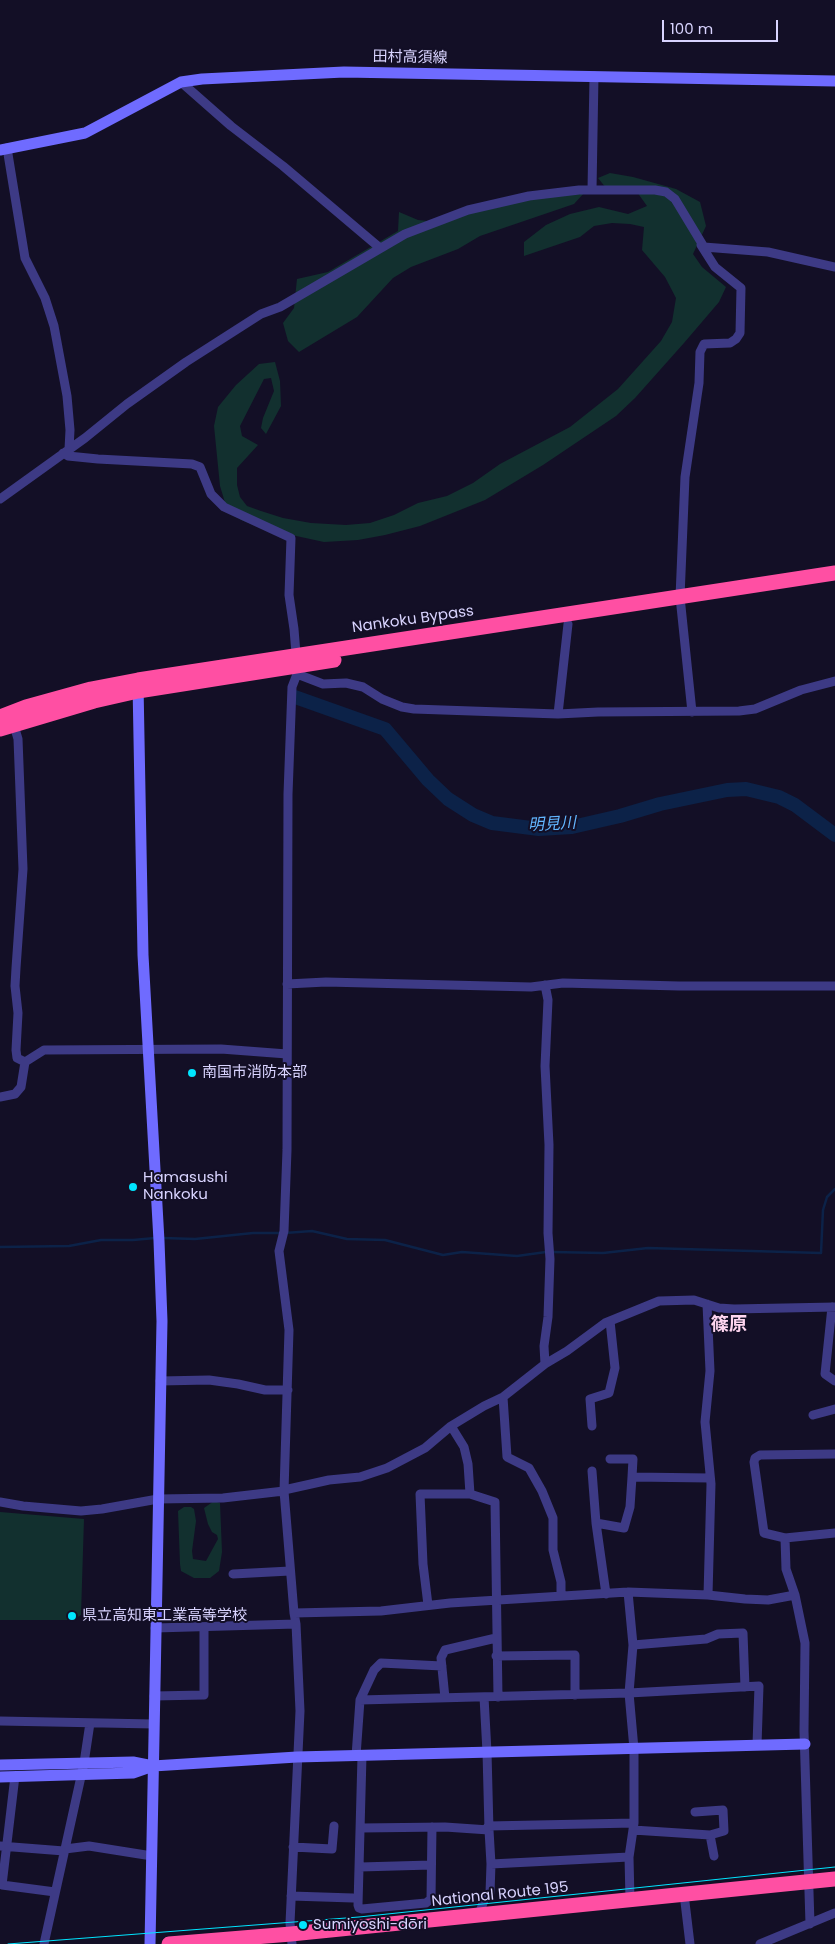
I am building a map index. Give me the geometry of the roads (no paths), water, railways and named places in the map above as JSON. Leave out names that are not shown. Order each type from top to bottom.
[{"type":"highway","name":"Nankoku Bypass","points":[[296,665],[681,601],[835,573]]},
{"type":"highway","name":"Nankoku Bypass","points":[[6,721],[92,689],[138,686],[296,665],[568,624],[681,601],[835,584]]},
{"type":"highway","name":"National Route 195","points":[[169,1944],[292,1939],[479,1915],[835,1879]]},
{"type":"street","name":"田村高須線","points":[[3,149],[85,134],[181,82],[202,79],[344,72],[835,80]]},
{"type":"street","points":[[592,190],[594,76]]},
{"type":"street","points":[[181,82],[231,126],[283,166],[380,248]]},
{"type":"street","points":[[3,149],[25,258],[45,298],[54,326],[67,396],[70,430],[66,451],[68,456],[192,464],[200,467],[211,494],[224,508],[291,538],[289,594],[294,629],[296,665],[292,687],[288,794],[284,1233],[279,1250],[289,1330],[284,1491],[296,1624],[300,1711],[291,1896],[292,1939]]},
{"type":"street","points":[[0,499],[186,362],[261,314],[280,307],[405,234],[468,210],[529,196],[592,190],[655,190],[666,192],[675,199],[715,267],[741,288],[740,333],[730,343],[704,344],[700,352],[699,384],[685,477],[681,601],[692,712]]},
{"type":"street","points":[[701,245],[704,247],[768,252],[835,267]]},
{"type":"street","points":[[558,714],[568,624]]},
{"type":"street","points":[[296,665],[323,684],[346,683],[358,686],[402,707],[558,714],[755,709],[801,690],[835,681]]},
{"type":"street","points":[[138,686],[142,955],[149,1049],[162,1321],[150,1944]]},
{"type":"street","points":[[6,721],[18,739],[23,870],[15,986],[18,1013],[16,1050],[17,1058],[25,1062]]},
{"type":"street","points":[[287,984],[326,982],[531,986],[564,983],[679,986],[835,986]]},
{"type":"street","points":[[545,985],[548,1000],[545,1066],[549,1144],[548,1232],[550,1252],[548,1317],[544,1346],[545,1364]]},
{"type":"street","points":[[0,1097],[15,1094],[21,1087],[25,1062],[44,1050],[221,1049],[287,1054]]},
{"type":"street","points":[[0,1502],[81,1511],[158,1499],[222,1498],[284,1491],[329,1480],[360,1477],[387,1468],[425,1448],[451,1426],[503,1397],[545,1364],[610,1321],[659,1301],[694,1300],[734,1309],[833,1307],[825,1374],[835,1381]]},
{"type":"street","points":[[707,1304],[710,1370],[706,1437],[710,1478],[708,1595]]},
{"type":"street","points":[[592,1426],[590,1398],[609,1393],[615,1368],[610,1321]]},
{"type":"street","points":[[160,1381],[209,1380],[264,1390],[288,1390]]},
{"type":"street","points":[[503,1397],[507,1457],[529,1468],[542,1491],[553,1518],[553,1550],[561,1582],[561,1596]]},
{"type":"street","points":[[813,1415],[835,1409]]},
{"type":"street","points":[[451,1426],[464,1447],[468,1464],[470,1494]]},
{"type":"street","points":[[835,1454],[760,1455],[755,1458],[754,1462],[764,1533],[785,1538],[835,1533]]},
{"type":"street","points":[[596,1523],[624,1528],[630,1507],[632,1459],[610,1459]]},
{"type":"street","points":[[592,1471],[596,1523],[606,1594]]},
{"type":"street","points":[[632,1477],[710,1478]]},
{"type":"street","points":[[428,1605],[423,1564],[420,1494],[470,1494],[495,1502],[495,1600],[498,1696]]},
{"type":"street","points":[[785,1538],[786,1569],[795,1595],[805,1643],[805,1744],[810,1924]]},
{"type":"street","points":[[233,1574],[290,1571]]},
{"type":"street","points":[[294,1613],[382,1611],[428,1605],[628,1592],[708,1595],[768,1600],[795,1595]]},
{"type":"street","points":[[628,1592],[633,1645],[630,1693],[634,1748],[634,1827],[630,1857],[630,1900]]},
{"type":"street","points":[[155,1628],[296,1624]]},
{"type":"street","points":[[154,1696],[204,1695],[204,1627]]},
{"type":"street","points":[[633,1645],[706,1639],[718,1634],[743,1633],[745,1687]]},
{"type":"street","points":[[445,1698],[442,1653],[445,1650],[496,1638]]},
{"type":"street","points":[[496,1656],[575,1655],[575,1695]]},
{"type":"street","points":[[432,1827],[430,1899],[426,1903],[362,1909],[358,1906],[361,1828],[360,1700],[374,1670],[381,1663],[442,1666]]},
{"type":"street","points":[[360,1700],[575,1695],[759,1686],[757,1745]]},
{"type":"street","points":[[479,1915],[484,1900],[490,1893],[491,1864],[484,1697]]},
{"type":"street","points":[[0,1720],[154,1724]]},
{"type":"street","points":[[44,1944],[84,1763],[90,1723]]},
{"type":"street","points":[[0,1765],[132,1762],[153,1766],[297,1757],[805,1744]]},
{"type":"street","points":[[0,1777],[133,1774],[153,1766]]},
{"type":"street","points":[[15,1776],[4,1846],[2,1885],[55,1892]]},
{"type":"street","points":[[361,1828],[634,1827],[710,1835],[724,1831],[723,1810],[695,1812]]},
{"type":"street","points":[[293,1847],[332,1849],[334,1826]]},
{"type":"street","points":[[710,1835],[714,1856]]},
{"type":"street","points":[[4,1846],[64,1850],[89,1846],[152,1856]]},
{"type":"street","points":[[491,1864],[630,1857]]},
{"type":"street","points":[[360,1867],[431,1865]]},
{"type":"street","points":[[684,1894],[690,1944]]},
{"type":"street","points":[[291,1896],[354,1898]]},
{"type":"street","points":[[760,1944],[835,1913]]},
{"type":"waterway","name":"明見川","points":[[295,697],[385,729],[428,780],[448,799],[473,815],[492,823],[539,829],[572,827],[660,804],[727,790],[746,789],[779,797],[795,805],[835,835]]},
{"type":"waterway","points":[[552,1252],[603,1253],[648,1248],[821,1253],[823,1210],[827,1197],[835,1189]]},
{"type":"waterway","points":[[285,1233],[312,1231],[347,1239],[385,1240],[443,1255],[462,1252],[517,1256],[546,1252]]},
{"type":"waterway","points":[[163,1238],[195,1239],[253,1233],[280,1233]]},
{"type":"waterway","points":[[0,1247],[69,1246],[101,1240],[155,1238]]},
{"type":"tram line","points":[[8,1944],[359,1917],[835,1867]]},
{"type":"place","name":"南国市消防本部","points":[[192,1073]]},
{"type":"place","name":"Hamasushi Nankoku","points":[[133,1187]]},
{"type":"place","name":"県立高知東工業高等学校","points":[[72,1616]]},
{"type":"place","name":"Sumiyoshi-dōri","points":[[303,1925]]},
{"type":"district","name":"篠原","points":[[729,1325]]}]
